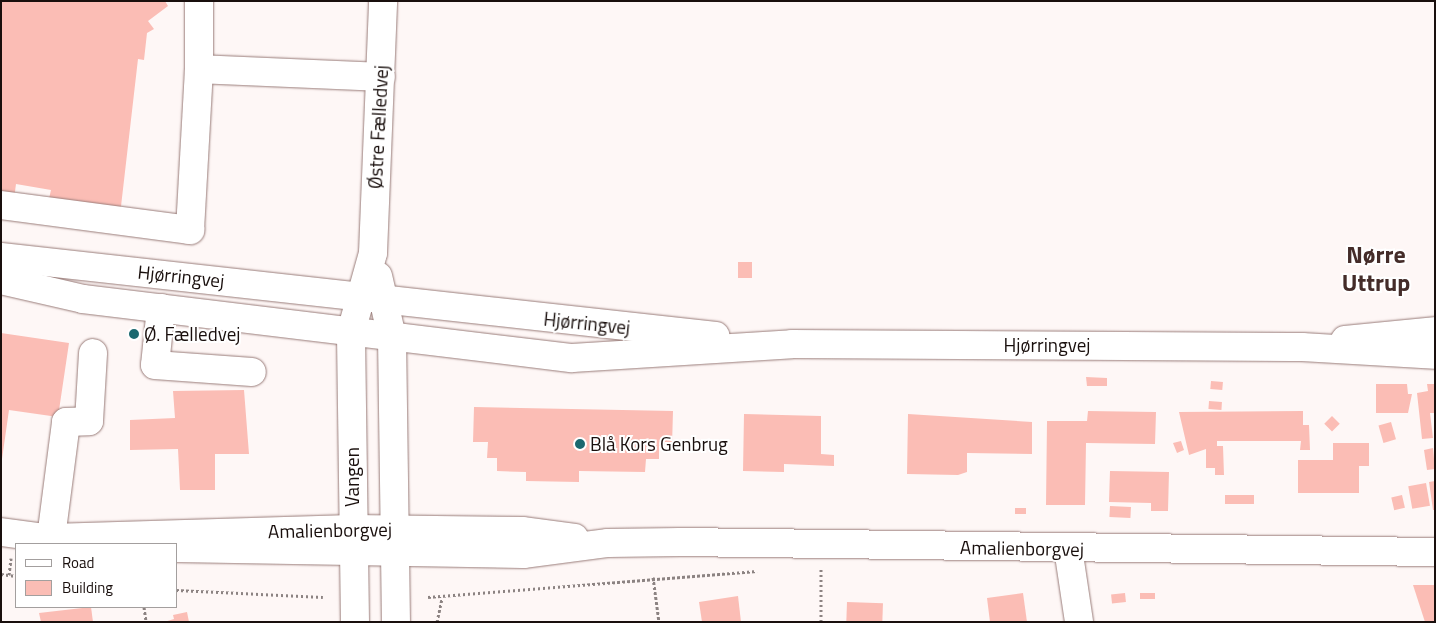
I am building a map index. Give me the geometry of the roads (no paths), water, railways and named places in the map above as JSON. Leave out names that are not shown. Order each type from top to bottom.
[{"type":"street","points":[[1,205],[190,230],[199,69],[199,1]]},
{"type":"street","name":"Østre Fælledvej","points":[[372,298],[372,253],[383,1]]},
{"type":"street","points":[[199,69],[381,77]]},
{"type":"street","name":"Hjørringvej","points":[[1,257],[792,344]]},
{"type":"street","name":"Hjørringvej","points":[[1,280],[83,299],[572,358],[792,344],[1302,347],[1435,355]]},
{"type":"street","points":[[351,332],[372,298]]},
{"type":"street","points":[[372,298],[392,337],[393,542],[396,622]]},
{"type":"street","points":[[161,308],[155,365],[252,372]]},
{"type":"street","name":"Hjørringvej","points":[[1302,347],[1394,332],[1435,331]]},
{"type":"street","name":"Vangen","points":[[351,332],[352,540],[355,622]]},
{"type":"street","points":[[51,538],[66,422],[89,421],[94,352]]},
{"type":"street","name":"Amalienborgvej","points":[[51,538],[352,540],[393,542],[522,531],[608,543],[1435,552]]},
{"type":"street","name":"Amalienborgvej","points":[[1,532],[87,543]]},
{"type":"street","name":"Amalienborgvej","points":[[178,548],[352,540]]},
{"type":"street","points":[[1068,548],[1079,622]]},
{"type":"place","name":"Ø. Fælledvej","points":[[134,334]]},
{"type":"place","name":"Blå Kors Genbrug","points":[[580,444]]},
{"type":"district","name":"Nørre Uttrup","points":[[1376,269]]}]
